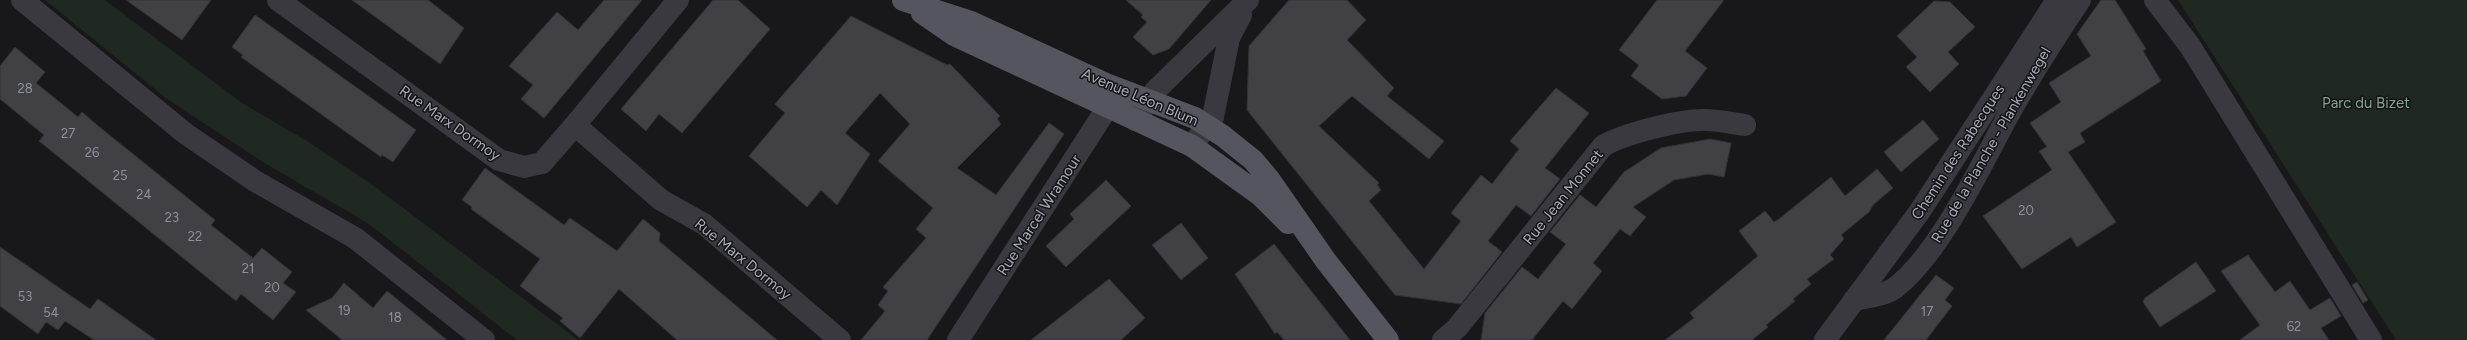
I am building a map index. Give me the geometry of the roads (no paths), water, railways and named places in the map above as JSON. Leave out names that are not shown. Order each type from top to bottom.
[{"type":"main road","name":"Avenue Léon Blum","points":[[904,0],[954,35],[1114,98],[1148,100],[1180,111],[1208,126],[1241,150],[1269,179],[1326,261],[1388,340]]},
{"type":"main road","name":"Avenue Léon Blum","points":[[1114,98],[1135,120],[1192,146],[1260,195],[1326,261]]},
{"type":"street","points":[[22,0],[186,134],[255,181],[355,238],[484,340]]},
{"type":"street","name":"Rue Marx Dormoy","points":[[278,0],[499,160],[524,167],[542,163],[575,125],[661,200],[704,224],[840,340]]},
{"type":"street","points":[[575,125],[678,0]]},
{"type":"street","points":[[1135,120],[1148,100],[1249,0]]},
{"type":"street","points":[[1192,146],[1208,126],[1216,108],[1229,38],[1249,0]]},
{"type":"street","name":"Chemin des Rabecques","points":[[1854,300],[1931,195],[2057,0]]},
{"type":"street","name":"Rue de la Planche - Plankenwegel","points":[[1854,300],[1881,295],[1893,289],[1905,280],[1925,257],[1953,215],[2042,56],[2080,0]]},
{"type":"street","points":[[2155,0],[2190,46],[2364,337]]},
{"type":"street","name":"Rue Marcel Wramour","points":[[958,340],[1114,98]]},
{"type":"street","name":"Rue Jean Monnet","points":[[1443,340],[1457,328],[1603,146],[1623,136],[1688,122],[1718,120],[1745,125]]},
{"type":"street","points":[[1825,340],[1854,300]]},
{"type":"park label","name":"Parc du Bizet","points":[[2366,103]]}]
